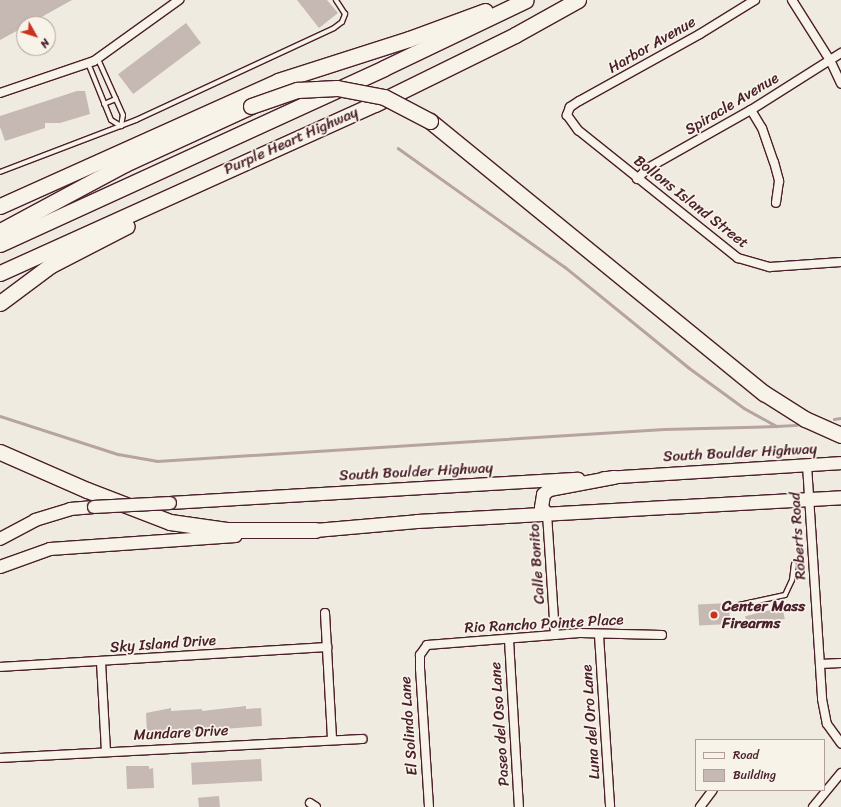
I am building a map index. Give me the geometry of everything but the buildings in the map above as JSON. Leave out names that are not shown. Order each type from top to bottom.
[{"type":"highway","points":[[0,206],[278,81],[409,39],[514,0]]},
{"type":"highway","name":"Purple Heart Highway","points":[[0,244],[384,68],[526,0]]},
{"type":"highway","name":"Purple Heart Highway","points":[[0,273],[375,104],[515,35],[578,0]]},
{"type":"highway","points":[[0,231],[125,164],[252,106],[297,90],[337,88],[384,97],[430,121],[764,393],[805,419],[841,435]]},
{"type":"highway","points":[[0,303],[33,276],[71,254],[375,104]]},
{"type":"highway","points":[[0,452],[87,490],[170,522],[226,530],[315,530]]},
{"type":"main road","name":"South Boulder Highway","points":[[0,539],[35,520],[70,510],[94,507],[841,463]]},
{"type":"main road","points":[[548,514],[541,507],[543,494],[549,489],[614,477]]},
{"type":"main road","points":[[0,567],[34,553],[73,546],[548,514],[841,497]]},
{"type":"street","points":[[0,93],[88,64],[98,59],[179,0]]},
{"type":"street","name":"Harbor Avenue","points":[[567,115],[570,108],[578,101],[686,42],[755,0]]},
{"type":"street","points":[[792,0],[830,60],[841,84]]},
{"type":"street","name":"Spiracle Avenue","points":[[637,179],[648,168],[751,110],[841,53]]},
{"type":"street","points":[[751,110],[762,128],[774,162],[779,181],[776,203]]},
{"type":"street","name":"Bollons Island Street","points":[[567,115],[578,130],[637,179],[738,258],[770,267],[841,262]]},
{"type":"street","name":"Roberts Road","points":[[807,465],[811,499],[824,714],[827,724],[841,743]]},
{"type":"street","name":"Calle Bonito","points":[[548,514],[555,636]]},
{"type":"street","points":[[325,613],[332,740]]},
{"type":"street","name":"Luna del Oro Lane","points":[[599,635],[610,807]]},
{"type":"street","name":"Rio Rancho Pointe Place","points":[[427,645],[555,636],[662,635]]},
{"type":"street","name":"Paseo del Oso Lane","points":[[509,640],[519,807]]},
{"type":"street","name":"El Solindo Lane","points":[[427,645],[420,655],[420,669],[429,807]]},
{"type":"street","name":"Sky Island Drive","points":[[0,667],[327,647]]},
{"type":"street","points":[[101,662],[106,751]]},
{"type":"street","points":[[820,664],[841,663]]},
{"type":"street","name":"Mundare Drive","points":[[0,758],[106,751],[363,739]]},
{"type":"street","points":[[813,807],[841,773]]},
{"type":"street","points":[[700,807],[713,791]]},
{"type":"lane","points":[[0,172],[120,126],[334,28],[342,22],[345,14],[336,0]]},
{"type":"lane","points":[[98,59],[123,115],[120,126]]},
{"type":"lane","points":[[88,64],[111,120],[120,126]]},
{"type":"lane","points":[[104,104],[116,99]]},
{"type":"lane","points":[[739,605],[785,595],[792,580],[794,564]]},
{"type":"waterway","points":[[398,148],[565,267],[688,367],[744,408],[776,426],[797,425]]},
{"type":"waterway","points":[[0,416],[118,454],[157,461],[664,429],[776,426]]},
{"type":"waterway","points":[[834,419],[841,418]]},
{"type":"place","name":"Center Mass Firearms","points":[[714,615]]}]
